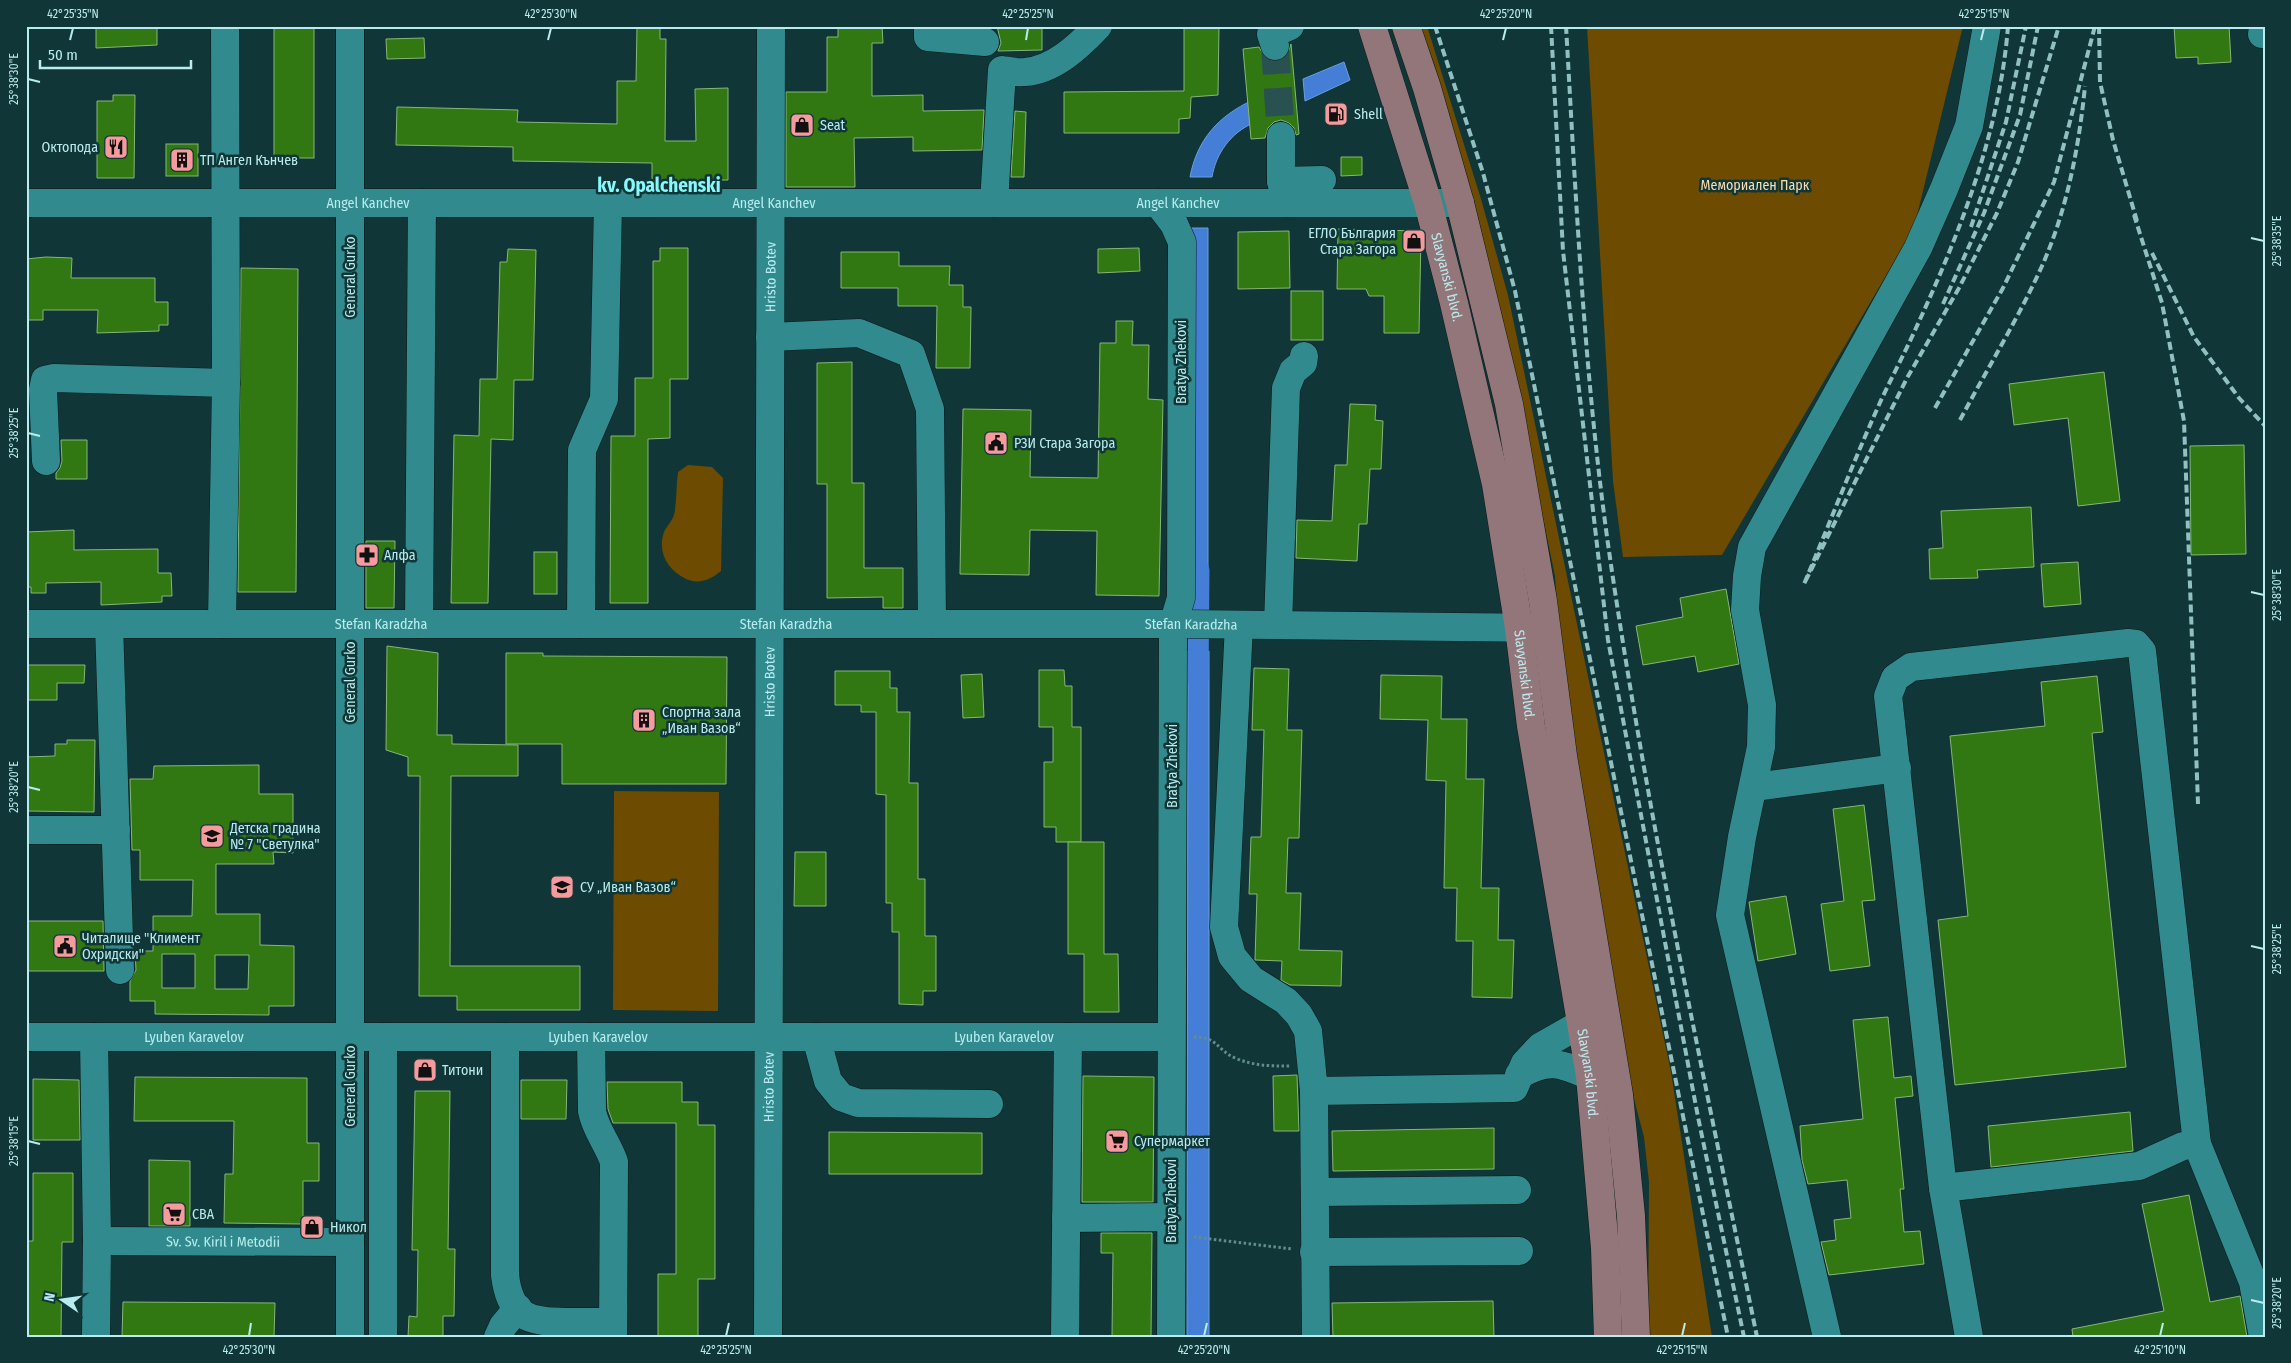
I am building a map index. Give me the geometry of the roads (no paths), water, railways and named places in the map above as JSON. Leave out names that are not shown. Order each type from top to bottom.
[{"type":"main road","name":"Slavyanski blvd.","points":[[1372,26],[1428,203],[1454,303],[1496,484],[1519,628],[1531,726],[1590,1076],[1605,1248],[1608,1337]]},
{"type":"main road","name":"Slavyanski blvd.","points":[[1406,26],[1427,88],[1460,203],[1509,404],[1546,628],[1563,756],[1619,1095],[1631,1216],[1636,1337]]},
{"type":"street","points":[[222,624],[226,383],[225,26]]},
{"type":"street","name":"General Gurko","points":[[350,26],[350,1337]]},
{"type":"street","name":"Hristo Botev","points":[[768,1337],[771,26]]},
{"type":"street","points":[[928,26],[928,37],[985,34],[1002,70],[994,203]]},
{"type":"street","points":[[1002,70],[1025,72],[1047,67],[1070,52],[1098,26]]},
{"type":"street","points":[[1827,1337],[1730,915],[1742,838],[1761,747],[1762,705],[1745,610],[1747,576],[1752,547],[1918,248],[1930,223],[1969,126],[1986,26]]},
{"type":"street","points":[[1281,136],[1283,192],[1322,180]]},
{"type":"street","name":"Angel Kanchev","points":[[26,204],[1198,203],[1283,192],[1428,203],[1460,203]]},
{"type":"street","points":[[581,624],[582,450],[604,399],[608,203]]},
{"type":"street","name":"Bratya Zhekovi","points":[[1158,203],[1174,224],[1182,242],[1181,598],[1171,1037],[1179,1227],[1171,1337]]},
{"type":"street","points":[[419,624],[422,204]]},
{"type":"street","points":[[770,337],[860,334],[912,354],[930,409],[932,624]]},
{"type":"street","points":[[1278,625],[1286,388],[1293,371],[1303,363],[1304,356]]},
{"type":"street","points":[[46,461],[43,390],[45,380],[54,378],[226,383]]},
{"type":"street","name":"Stefan Karadzha","points":[[26,624],[1212,624],[1546,628]]},
{"type":"street","points":[[109,624],[120,970]]},
{"type":"street","points":[[1239,625],[1224,927],[1232,956],[1250,979],[1286,1001],[1299,1015],[1308,1032],[1313,1078],[1316,1337]]},
{"type":"street","points":[[1969,1337],[1943,1188],[1888,696],[1895,678],[1911,667],[2128,643],[2136,644],[2142,651],[2197,1144],[2252,1282],[2263,1337]]},
{"type":"street","points":[[1754,787],[1897,768]]},
{"type":"street","points":[[26,830],[116,830]]},
{"type":"street","points":[[1313,1078],[1514,1088],[1525,1063],[1540,1047],[1582,1023]]},
{"type":"street","name":"Lyuben Karavelov","points":[[26,1037],[1171,1037]]},
{"type":"street","points":[[94,1037],[97,1241],[96,1337]]},
{"type":"street","points":[[383,1037],[383,1337]]},
{"type":"street","points":[[505,1037],[505,1275],[507,1291],[511,1301],[526,1316],[541,1322],[613,1329],[614,1162],[592,1116],[592,1037]]},
{"type":"street","points":[[816,1037],[828,1081],[841,1097],[858,1103],[989,1104]]},
{"type":"street","points":[[1065,1337],[1068,1037]]},
{"type":"street","points":[[1519,1075],[1536,1066],[1560,1064],[1590,1076]]},
{"type":"street","points":[[1943,1188],[2139,1166],[2183,1146],[2197,1144]]},
{"type":"street","points":[[1315,1192],[1517,1190]]},
{"type":"street","points":[[1066,1218],[1179,1227]]},
{"type":"street","name":"Sv. Sv. Kiril i Metodii","points":[[97,1241],[350,1242]]},
{"type":"street","points":[[1314,1255],[1519,1251]]},
{"type":"street","points":[[498,1337],[503,1326],[518,1308]]},
{"type":"water","points":[[1344,62],[1350,80],[1305,101],[1303,79]]},
{"type":"water","points":[[1253,100],[1253,123],[1231,138],[1217,160],[1212,177],[1190,177],[1198,152],[1211,131],[1229,114]]},
{"type":"water","points":[[1188,228],[1208,228],[1208,598],[1189,598]]},
{"type":"water","points":[[1188,651],[1209,651],[1209,1337],[1187,1337]]},
{"type":"waterway","points":[[1198,679],[1199,570]]},
{"type":"tunnel","points":[[1275,46],[1281,136]]},
{"type":"railway","points":[[1435,26],[1483,173],[1515,291],[1728,1337]]},
{"type":"railway","points":[[1551,26],[1563,251],[1608,640],[1698,1117],[1744,1337]]},
{"type":"railway","points":[[1566,26],[1577,221],[1587,350],[1608,544],[1623,644],[1676,941],[1757,1337]]},
{"type":"railway","points":[[2008,26],[2004,65],[1987,143],[1962,218],[1932,292],[1868,429],[1804,584],[1907,378],[1959,288],[1997,213],[2018,162],[2059,26]]},
{"type":"railway","points":[[1971,227],[2006,122],[2026,26]]},
{"type":"railway","points":[[1943,304],[1984,213],[2020,115],[2038,26]]},
{"type":"railway","points":[[1935,408],[2003,288],[2054,182],[2095,26]]},
{"type":"railway","points":[[2099,26],[2100,82],[2113,140],[2137,221]]},
{"type":"railway","points":[[1960,420],[2023,305],[2051,245],[2071,178],[2085,86]]},
{"type":"railway","points":[[2134,215],[2162,303],[2184,421],[2198,804]]},
{"type":"railway","points":[[2152,253],[2194,337],[2239,398],[2265,426]]},
{"type":"place","name":"Shell","points":[[1336,114]]},
{"type":"place","name":"Seat","points":[[802,125]]},
{"type":"place","name":"Октопода","points":[[116,147]]},
{"type":"place","name":"ТП Ангел Кънчев","points":[[182,160]]},
{"type":"place","name":"ЕГЛО България Стара Загора","points":[[1414,241]]},
{"type":"place","name":"РЗИ Стара Загора","points":[[996,443]]},
{"type":"place","name":"Алфа","points":[[367,555]]},
{"type":"place","name":"Спортна зала „Иван Вазов“","points":[[644,720]]},
{"type":"place","name":"Детска градина № 7 \"Светулка\"","points":[[212,836]]},
{"type":"place","name":"СУ „Иван Вазов“","points":[[562,887]]},
{"type":"place","name":"Читалище \"Климент Охридски\"","points":[[65,946]]},
{"type":"place","name":"Титони","points":[[425,1070]]},
{"type":"place","name":"Супермаркет","points":[[1117,1141]]},
{"type":"place","name":"CBA","points":[[174,1214]]},
{"type":"place","name":"Никол","points":[[312,1227]]},
{"type":"district","name":"kv. Opalchenski","points":[[659,185]]},
{"type":"park label","name":"Мемориален Парк","points":[[1755,185]]}]
